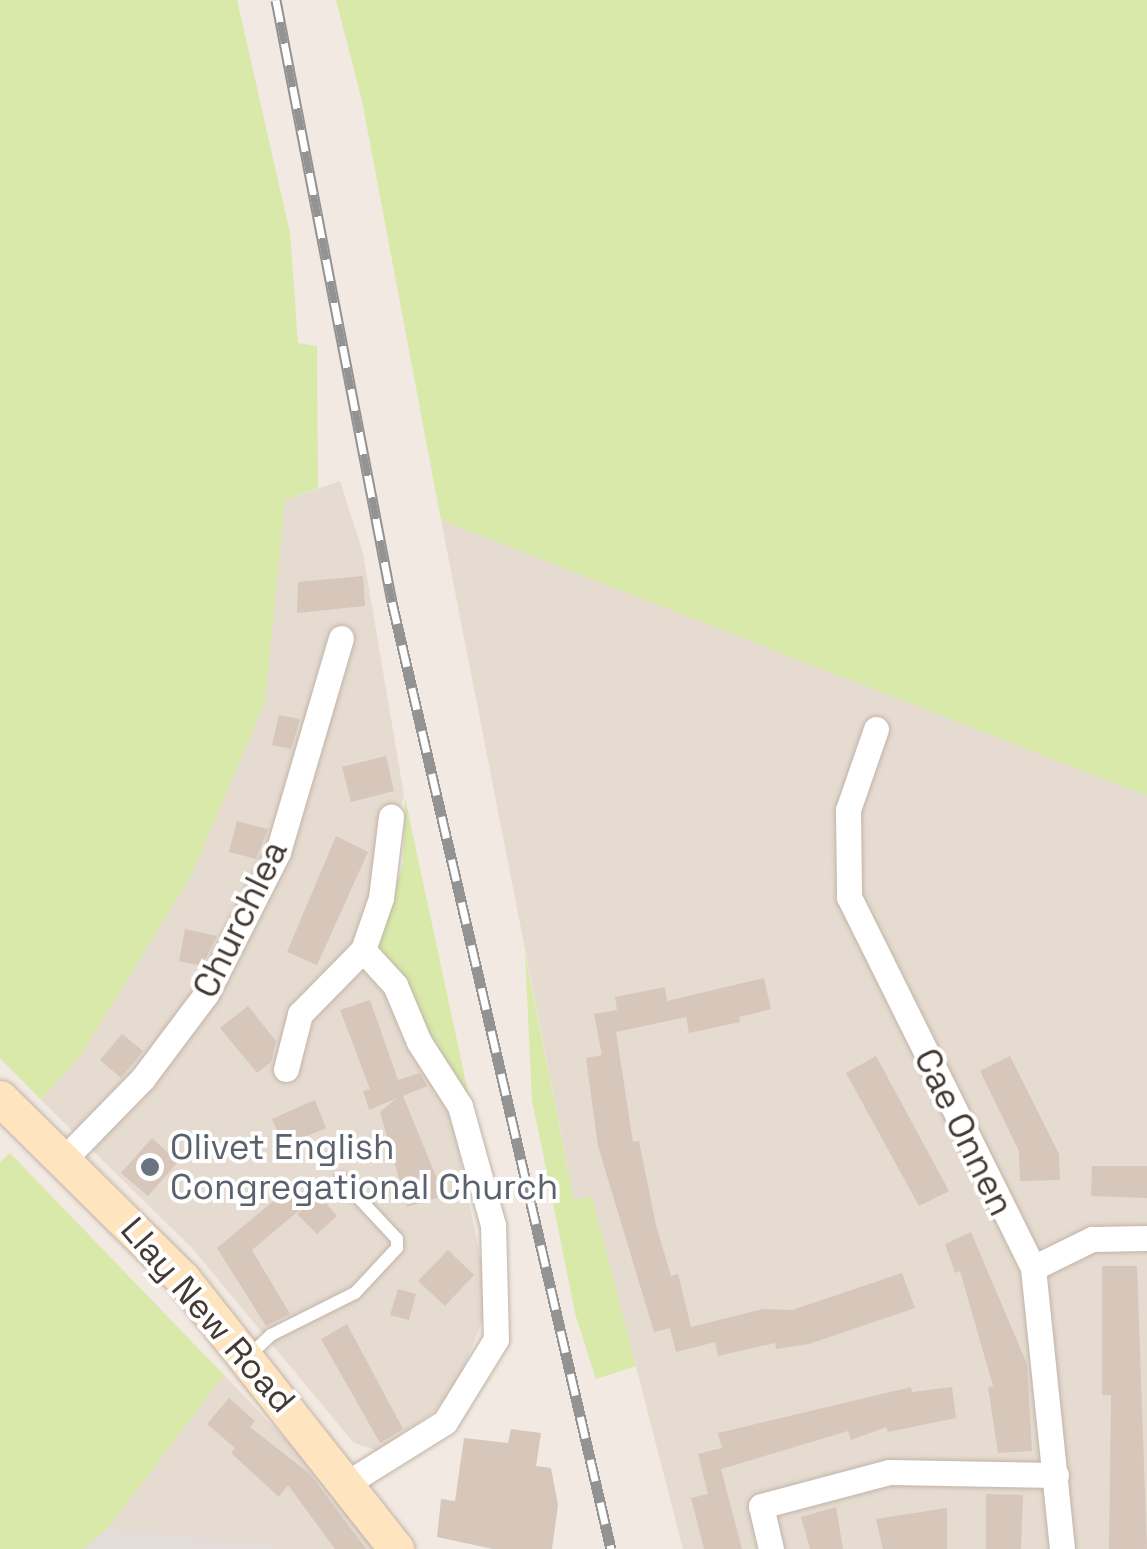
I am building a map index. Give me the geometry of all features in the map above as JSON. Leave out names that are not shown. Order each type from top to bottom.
[{"type":"main road","name":"Llay New Road","points":[[0,1098],[66,1158],[183,1279],[349,1482],[396,1549]]},
{"type":"street","name":"Churchlea","points":[[66,1158],[143,1078],[206,994],[278,852],[341,638]]},
{"type":"street","name":"Cae Onnen","points":[[876,729],[848,810],[848,897],[1032,1268],[1062,1549]]},
{"type":"street","points":[[286,1069],[300,1014],[363,950],[381,898],[391,817]]},
{"type":"street","points":[[349,1482],[445,1422],[496,1339],[492,1225],[460,1106],[419,1042],[395,985],[363,950]]},
{"type":"street","points":[[1032,1268],[1092,1239],[1147,1238]]},
{"type":"street","points":[[771,1549],[760,1506],[888,1472],[1056,1475]]},
{"type":"lane","points":[[248,1358],[271,1335],[355,1293],[398,1248],[397,1240],[341,1179]]},
{"type":"shaded area","points":[[340,481],[363,553],[404,795],[369,912],[347,952],[384,988],[439,1089],[453,1124],[486,1285],[483,1320],[458,1381],[436,1410],[378,1451],[354,1443],[192,1248],[41,1100],[81,1055],[265,702],[285,500]]},
{"type":"shaded area","points":[[441,520],[1147,796],[1147,1549],[683,1549],[592,1196],[574,1200]]},
{"type":"shaded area","points":[[224,1375],[328,1484],[374,1549],[281,1549],[107,1529]]},
{"type":"shaded area","points":[[107,1529],[270,1544],[281,1549],[83,1549]]},
{"type":"green space","points":[[0,0],[237,0],[290,233],[298,343],[317,346],[318,488],[285,500],[265,702],[192,874],[81,1055],[41,1100],[0,1058]]},
{"type":"green space","points":[[336,0],[1147,0],[1147,796],[441,520],[362,101]]},
{"type":"green space","points":[[405,798],[477,1134],[376,945],[403,864]]},
{"type":"green space","points":[[525,953],[574,1200],[592,1196],[636,1366],[596,1379],[576,1317],[532,1100]]},
{"type":"green space","points":[[10,1153],[224,1375],[107,1529],[83,1549],[0,1549],[0,1162]]},
{"type":"building","points":[[363,576],[365,606],[297,613],[298,582]]},
{"type":"building","points":[[279,715],[300,719],[291,749],[272,745]]},
{"type":"building","points":[[386,756],[394,791],[351,802],[342,767]]},
{"type":"building","points":[[237,821],[268,829],[256,859],[229,852]]},
{"type":"building","points":[[336,836],[368,852],[317,965],[287,952]]},
{"type":"building","points":[[185,929],[217,936],[202,966],[179,961]]},
{"type":"building","points":[[764,978],[771,1009],[739,1017],[740,1022],[689,1033],[686,1017],[616,1032],[633,1142],[639,1141],[656,1225],[671,1276],[678,1274],[691,1327],[763,1309],[792,1310],[902,1273],[915,1308],[809,1344],[776,1349],[775,1343],[718,1356],[715,1342],[676,1352],[670,1328],[654,1332],[598,1146],[586,1058],[602,1055],[594,1014],[617,1010],[615,997],[665,987],[667,1001]]},
{"type":"building","points":[[370,1000],[398,1080],[420,1073],[427,1086],[403,1096],[444,1196],[407,1207],[380,1112],[397,1098],[369,1110],[363,1091],[370,1089],[340,1010]]},
{"type":"building","points":[[248,1006],[276,1041],[271,1062],[257,1073],[220,1028]]},
{"type":"building","points":[[122,1034],[143,1051],[121,1078],[100,1060]]},
{"type":"building","points":[[876,1056],[949,1191],[919,1206],[846,1073]]},
{"type":"building","points":[[1010,1056],[1059,1154],[1060,1180],[1020,1181],[1019,1151],[980,1071]]},
{"type":"building","points":[[315,1100],[326,1128],[284,1146],[272,1119]]},
{"type":"building","name":"Olivet English Congregational Church","points":[[152,1138],[178,1162],[148,1196],[121,1173]]},
{"type":"building","points":[[1092,1166],[1147,1166],[1147,1198],[1091,1196]]},
{"type":"building","points":[[287,1190],[302,1208],[252,1250],[290,1314],[266,1326],[217,1248]]},
{"type":"building","points":[[319,1195],[337,1216],[317,1234],[297,1214]]},
{"type":"building","points":[[971,1232],[1027,1364],[1032,1451],[998,1453],[988,1387],[993,1386],[960,1271],[955,1273],[945,1244]]},
{"type":"building","points":[[448,1250],[474,1275],[445,1306],[418,1281]]},
{"type":"building","points":[[1102,1266],[1137,1266],[1147,1549],[1109,1549],[1111,1395],[1102,1395]]},
{"type":"building","points":[[398,1289],[416,1294],[409,1320],[390,1315]]},
{"type":"building","points":[[347,1324],[403,1429],[380,1443],[321,1339]]},
{"type":"building","points":[[911,1387],[912,1392],[952,1387],[956,1418],[888,1432],[886,1427],[851,1440],[848,1431],[721,1469],[742,1549],[704,1549],[691,1498],[708,1494],[698,1454],[722,1448],[718,1433]]},
{"type":"building","points":[[229,1398],[255,1421],[250,1427],[310,1474],[366,1549],[335,1549],[288,1485],[279,1497],[231,1453],[235,1448],[207,1424]]},
{"type":"building","points":[[511,1429],[541,1433],[536,1466],[551,1468],[558,1505],[552,1549],[493,1549],[437,1537],[441,1499],[455,1501],[464,1438],[508,1443]]},
{"type":"building","points":[[986,1494],[1023,1495],[1021,1549],[986,1549]]},
{"type":"building","points":[[836,1507],[843,1549],[810,1549],[801,1517]]},
{"type":"building","points":[[947,1508],[947,1549],[883,1549],[876,1519]]},
{"type":"railway","points":[[276,0],[392,602],[611,1549]]},
{"type":"place","name":"Olivet English Congregational Church","points":[[150,1167]]}]
